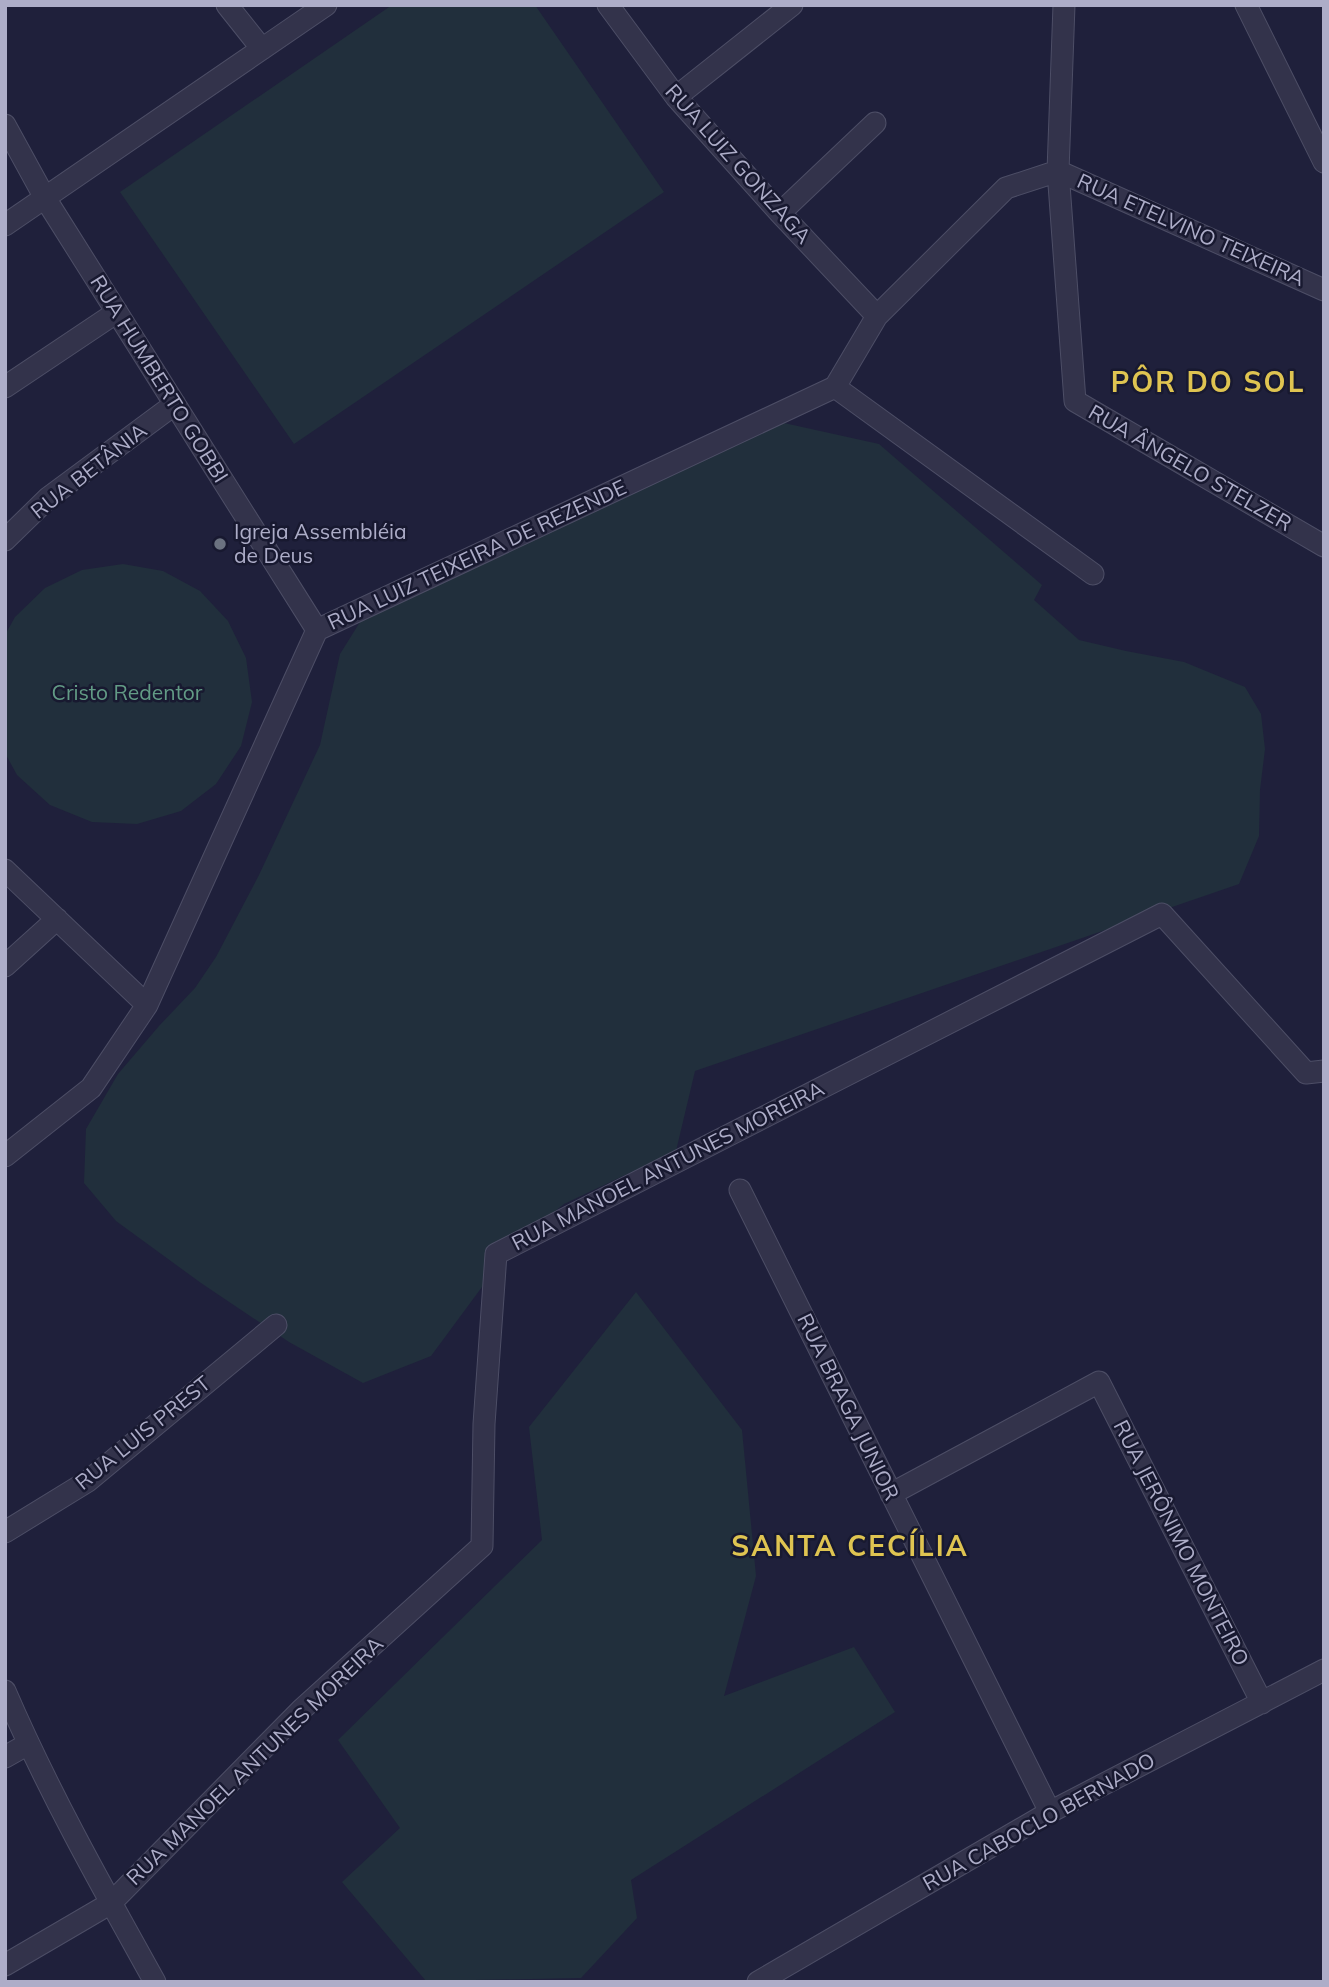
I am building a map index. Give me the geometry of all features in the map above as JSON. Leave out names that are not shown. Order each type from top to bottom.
[{"type":"street","points":[[228,5],[262,49]]},
{"type":"street","points":[[5,225],[326,5]]},
{"type":"street","name":"RUA LUIZ GONZAGA","points":[[608,5],[677,97],[780,213],[877,316]]},
{"type":"street","points":[[677,97],[792,5]]},
{"type":"street","points":[[1064,5],[1058,171],[1006,188],[877,316],[835,387],[1093,573]]},
{"type":"street","points":[[1246,5],[1324,162]]},
{"type":"street","points":[[780,213],[875,123]]},
{"type":"street","name":"RUA HUMBERTO GOBBI","points":[[5,125],[45,198],[317,630]]},
{"type":"street","name":"RUA ETELVINO TEIXEIRA","points":[[1058,171],[1324,290]]},
{"type":"street","name":"RUA ÂNGELO STELZER","points":[[1058,171],[1075,401],[1324,546]]},
{"type":"street","points":[[5,387],[117,312]]},
{"type":"street","name":"RUA LUIZ TEIXEIRA DE REZENDE","points":[[5,1156],[91,1088],[147,1005],[317,630],[835,387]]},
{"type":"street","name":"RUA BETÂNIA","points":[[5,540],[48,498],[175,404]]},
{"type":"street","points":[[6,871],[147,1005]]},
{"type":"street","name":"RUA MANOEL ANTUNES MOREIRA","points":[[5,1965],[111,1903],[301,1710],[482,1546],[484,1424],[496,1254],[1162,914],[1306,1073],[1324,1072]]},
{"type":"street","points":[[5,967],[57,919]]},
{"type":"street","name":"RUA BRAGA JUNIOR","points":[[740,1190],[1050,1812]]},
{"type":"street","name":"RUA LUIS PREST","points":[[5,1532],[88,1480],[276,1325]]},
{"type":"street","name":"RUA JERÔNIMO MONTEIRO","points":[[891,1494],[1099,1382],[1262,1703]]},
{"type":"street","name":"RUA CABOCLO BERNADO","points":[[758,1982],[1050,1812],[1324,1670]]},
{"type":"street","points":[[5,1691],[28,1744],[155,1982]]},
{"type":"street","points":[[5,1757],[28,1744]]},
{"type":"green space","points":[[392,5],[535,5],[664,192],[294,444],[120,192]]},
{"type":"green space","points":[[775,421],[879,444],[1042,585],[1034,600],[1079,640],[1184,662],[1245,687],[1261,714],[1265,749],[1260,790],[1259,836],[1239,884],[695,1071],[676,1151],[564,1204],[513,1245],[431,1356],[363,1383],[289,1342],[116,1221],[84,1183],[86,1129],[118,1074],[195,988],[216,957],[259,875],[320,745],[340,654],[377,595]]},
{"type":"green space","name":"Cristo Redentor","points":[[123,564],[163,571],[200,591],[228,621],[246,658],[252,702],[241,746],[216,784],[181,811],[137,824],[92,822],[50,805],[17,775],[5,753],[5,635],[15,617],[45,588],[82,570]]},
{"type":"green space","points":[[636,1292],[742,1430],[756,1576],[724,1696],[854,1647],[895,1712],[631,1880],[637,1918],[581,1978],[426,1981],[342,1882],[400,1828],[338,1740],[542,1540],[529,1427]]},
{"type":"place","name":"Igreja Assembléia de Deus","points":[[220,544]]},
{"type":"district","name":"PÔR DO SOL","points":[[1208,382]]},
{"type":"district","name":"SANTA CECÍLIA","points":[[850,1546]]}]
